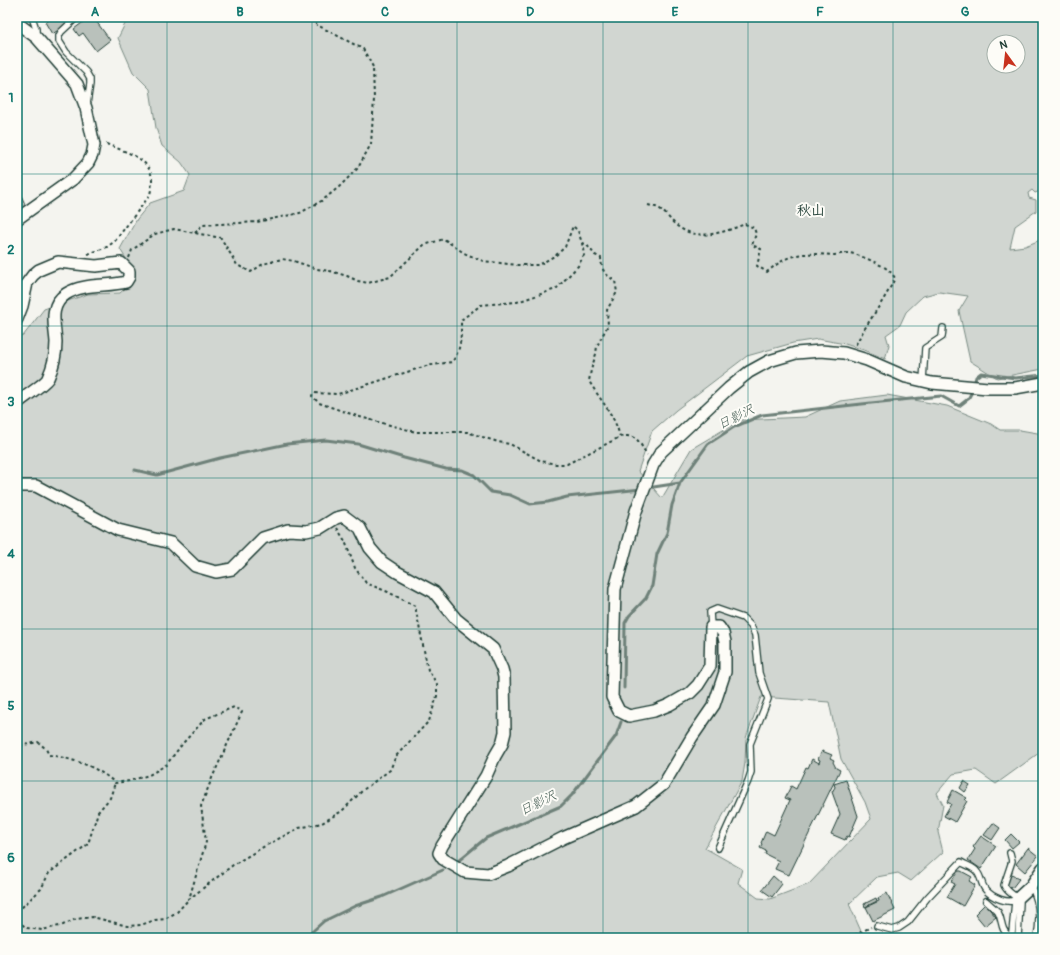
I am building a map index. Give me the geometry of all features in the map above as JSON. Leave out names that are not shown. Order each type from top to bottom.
[{"type":"street","points":[[17,23],[36,37],[77,84],[86,108],[94,145],[92,155],[88,163],[73,179],[17,219]]},
{"type":"street","points":[[17,318],[22,306],[27,283],[39,270],[58,262],[96,266],[121,263],[129,271],[129,277],[126,282],[116,285],[78,289],[66,294],[60,300],[56,305],[54,312],[55,348],[54,359],[48,380],[17,402]]},
{"type":"street","points":[[17,486],[36,486],[118,530],[171,543],[195,566],[216,572],[232,568],[263,538],[288,530],[306,531],[320,528],[336,518],[344,516],[360,528],[370,548],[382,562],[434,592],[456,619],[494,649],[502,669],[504,677],[505,732],[502,744],[486,776],[439,853],[443,859],[465,872],[488,874],[508,866],[563,838],[636,806],[664,784],[692,737],[714,705],[725,672],[726,642],[719,627],[711,627],[710,666],[698,685],[690,693],[669,705],[654,711],[629,716],[618,711],[612,697],[615,589],[618,572],[640,500],[653,465],[662,452],[730,388],[749,372],[769,361],[796,353],[821,351],[851,355],[906,377],[923,382],[988,388],[1015,388],[1043,383]]},
{"type":"street","points":[[1016,900],[1031,886],[1043,868]]},
{"type":"lane","points":[[32,17],[36,30],[36,37]]},
{"type":"lane","points":[[77,17],[61,32],[59,42],[66,52],[86,72],[90,79],[86,108]]},
{"type":"lane","points":[[923,382],[925,348],[942,337],[943,328]]},
{"type":"lane","points":[[711,627],[710,612],[717,609],[743,618],[751,626],[755,635],[759,673],[768,699],[750,744],[751,772],[718,848]]},
{"type":"lane","points":[[1010,853],[1012,861],[1004,885],[1016,900],[1020,902],[1018,938]]},
{"type":"lane","points":[[877,926],[892,930],[899,928],[908,922],[927,898],[961,862],[977,871],[985,890],[996,898],[1011,902],[1016,900]]},
{"type":"lane","points":[[1031,886],[1036,894],[1039,929],[1037,938]]},
{"type":"lane","points":[[986,901],[997,910],[1004,932],[1008,936],[1012,933],[1016,900]]},
{"type":"path","points":[[195,233],[202,225],[257,222],[300,213],[322,200],[339,187],[358,168],[371,144],[374,99],[373,67],[363,49],[317,25],[310,17]]},
{"type":"path","points":[[69,263],[107,248],[115,241],[150,195],[152,180],[150,172],[144,163],[134,155],[113,147],[91,134]]},
{"type":"path","points":[[648,205],[659,208],[680,228],[699,235],[715,234],[734,229],[745,224],[754,228],[756,234],[752,244],[761,249],[757,266],[767,272],[780,261],[798,254],[813,253],[835,255],[849,253],[871,260],[888,269],[896,278],[888,293],[863,330],[851,355]]},
{"type":"path","points":[[125,266],[132,250],[155,234],[174,229],[221,238],[237,265],[251,272],[263,264],[282,259],[294,261],[317,269],[330,271],[368,283],[390,277],[424,245],[444,239],[464,253],[483,261],[517,265],[539,265],[556,255],[565,247],[573,226],[578,230],[584,255],[578,266],[556,289],[517,302],[480,306],[461,320],[460,347],[457,356],[452,362],[406,371],[338,394],[322,393],[313,394],[312,396],[319,403],[360,417],[416,432],[466,432],[498,442],[510,444],[541,461],[556,464],[567,464],[620,437],[629,435],[636,438],[653,465]]},
{"type":"path","points":[[582,243],[586,244],[595,255],[601,258],[602,269],[615,281],[617,292],[607,310],[608,325],[597,346],[589,381],[607,406],[618,427],[620,437]]},
{"type":"path","points":[[115,783],[110,798],[98,812],[88,844],[49,873],[41,889],[19,910],[17,919],[27,928],[42,930],[63,925],[76,919],[93,917],[127,926],[141,925],[155,920],[165,919],[177,912],[189,899],[233,865],[299,828],[322,823],[342,810],[363,790],[390,770],[396,756],[429,721],[437,696],[437,684],[428,670],[415,606],[388,592],[366,584],[355,568],[345,541],[332,521]]},
{"type":"path","points":[[115,783],[129,781],[149,775],[166,765],[205,719],[234,707],[242,712],[200,806],[206,842],[189,899]]},
{"type":"path","points":[[17,758],[19,746],[38,742],[46,749],[49,755],[91,766],[106,774],[115,783]]},
{"type":"path","points":[[849,938],[870,927],[877,926]]},
{"type":"shaded area","points":[[132,17],[1043,17],[1043,190],[1035,193],[1032,190],[1028,193],[1029,198],[1036,200],[1036,211],[1015,226],[1010,248],[1025,246],[1043,239],[1043,369],[997,378],[970,361],[959,311],[968,296],[939,292],[923,296],[906,312],[900,325],[886,335],[889,345],[885,359],[845,344],[818,339],[793,343],[747,356],[676,410],[652,431],[638,471],[662,498],[691,449],[740,420],[805,417],[840,401],[887,395],[947,406],[991,424],[1000,430],[1020,430],[1043,434],[1043,750],[996,784],[976,770],[953,774],[937,793],[943,805],[938,832],[943,852],[911,881],[898,873],[877,877],[849,904],[864,938],[17,938],[17,338],[23,336],[44,309],[88,294],[120,293],[132,282],[131,267],[120,249],[137,219],[150,203],[184,191],[190,175],[181,162],[162,146],[156,128],[150,89],[133,72],[118,38],[125,24]],"holes":[[[761,697],[829,702],[841,759],[865,802],[871,819],[809,884],[770,899],[758,898],[738,883],[742,869],[705,848],[742,781],[745,763],[746,738]]]},
{"type":"building","points":[[54,17],[62,17],[67,25],[52,34],[45,22]]},
{"type":"building","points":[[90,17],[93,17],[110,40],[96,51],[83,33],[79,36],[74,29]]},
{"type":"building","points":[[21,195],[27,209],[22,211],[17,201],[17,197]]},
{"type":"building","points":[[822,751],[832,755],[830,758],[834,760],[833,762],[836,768],[840,770],[789,875],[775,869],[779,861],[765,854],[766,851],[760,848],[761,843],[766,831],[774,835],[790,800],[785,798],[791,786],[796,789],[806,767],[808,768],[812,759],[819,763],[820,760],[818,759]]},
{"type":"building","points":[[846,780],[858,816],[849,837],[847,836],[845,840],[831,834],[840,814],[832,792],[835,787],[834,784]]},
{"type":"building","points":[[964,781],[970,785],[965,792],[960,788]]},
{"type":"building","points":[[953,790],[967,798],[965,800],[967,801],[955,822],[944,816],[951,804],[947,802]]},
{"type":"building","points":[[993,823],[1000,828],[992,840],[984,835]]},
{"type":"building","points":[[1011,834],[1019,842],[1012,848],[1005,840]]},
{"type":"building","points":[[981,836],[996,846],[981,869],[968,860],[975,849],[973,847]]},
{"type":"building","points":[[1028,848],[1038,856],[1025,872],[1016,864]]},
{"type":"building","points":[[958,871],[972,877],[969,881],[975,885],[963,906],[947,897],[955,884],[951,882]]},
{"type":"building","points":[[1012,874],[1019,879],[1012,888],[1005,884]]},
{"type":"building","points":[[773,876],[782,884],[772,897],[762,890]]},
{"type":"building","points":[[887,893],[895,910],[873,921],[866,907],[879,901],[878,898]]},
{"type":"building","points":[[876,898],[877,901],[865,907],[864,904]]},
{"type":"building","points":[[985,904],[996,917],[985,926],[975,914]]},
{"type":"waterway","name":"日影沢","points":[[974,384],[976,377],[981,373],[1015,378],[1043,375]]},
{"type":"waterway","name":"日影沢","points":[[624,688],[625,623],[629,616],[646,598],[652,586],[657,554],[667,533],[672,505],[680,483],[708,444],[734,427],[762,415],[941,396],[959,406],[968,399],[973,390]]},
{"type":"waterway","points":[[135,470],[157,475],[220,458],[287,444],[326,440],[358,444],[446,469],[462,470],[474,475],[491,492],[510,495],[530,504],[548,502],[567,497],[641,489]]},
{"type":"waterway","points":[[647,488],[680,483]]},
{"type":"waterway","name":"日影沢","points":[[458,861],[486,838],[561,806],[572,795],[616,736],[621,722]]},
{"type":"waterway","name":"日影沢","points":[[305,938],[324,921],[355,906],[382,897],[443,870]]},
{"type":"district","name":"秋山","points":[[811,210]]}]
